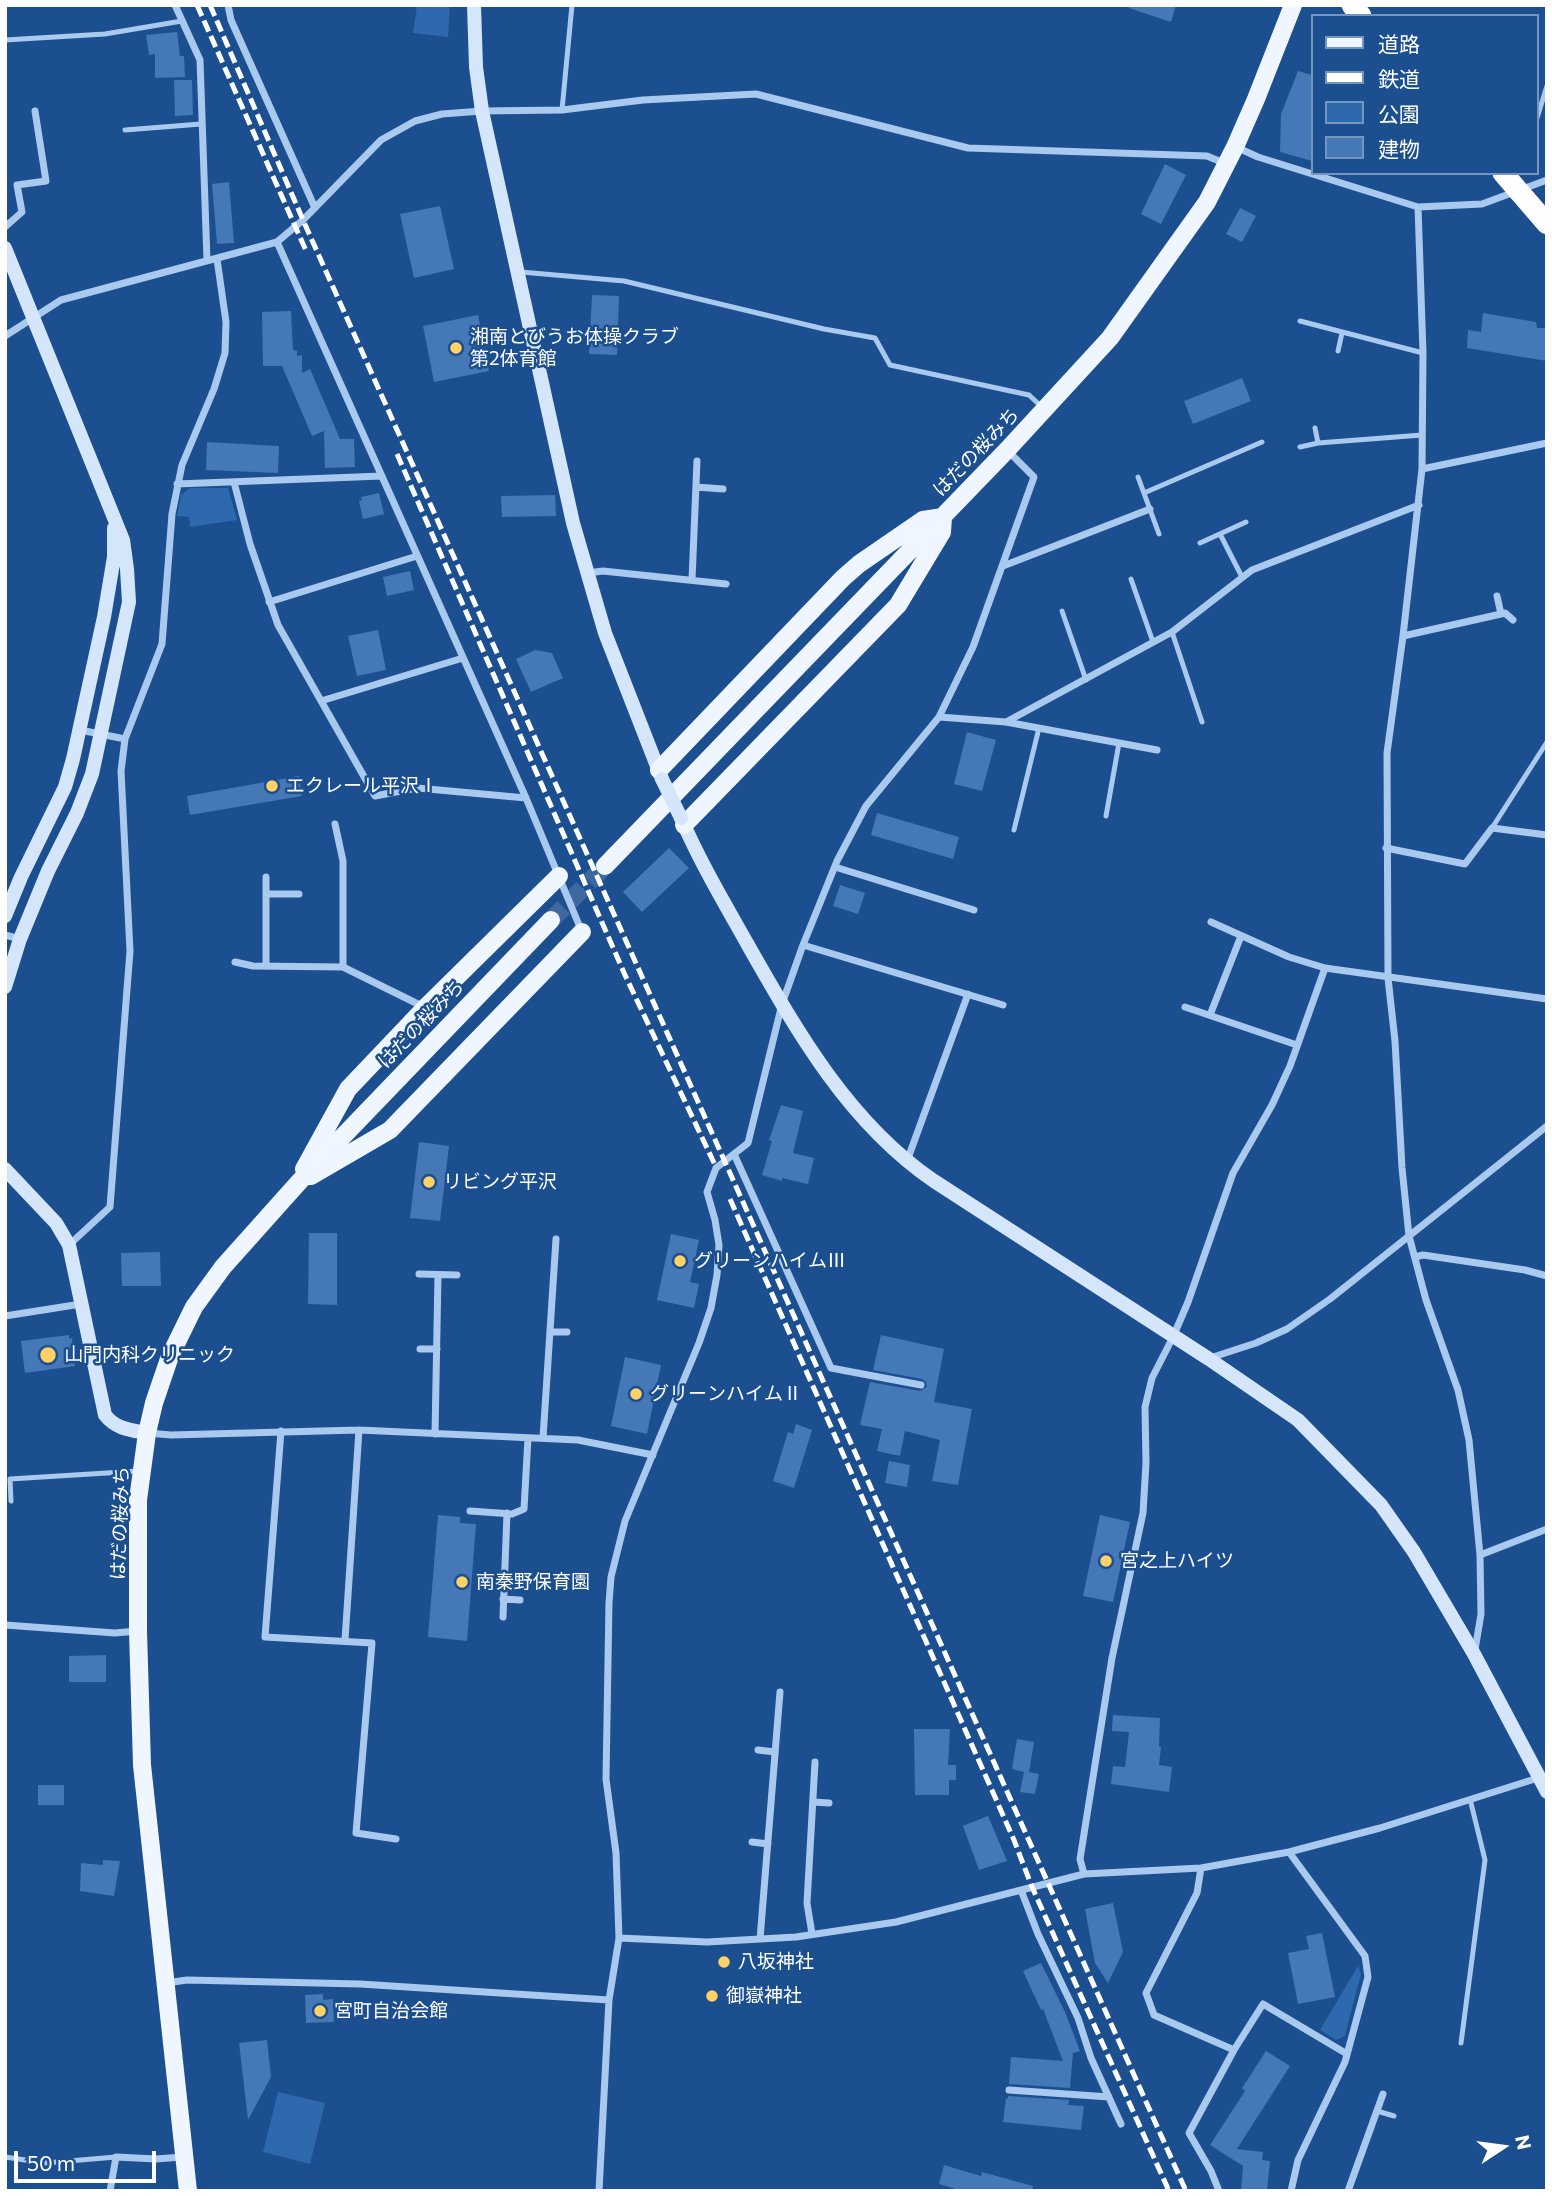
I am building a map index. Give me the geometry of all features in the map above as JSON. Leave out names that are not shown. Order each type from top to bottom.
[{"type":"highway","points":[[1513,180],[1547,224]]},
{"type":"main road","name":"はだの桜みち","points":[[605,866],[943,517],[1110,338],[1207,202],[1235,147],[1293,5]]},
{"type":"main road","points":[[660,775],[843,578],[923,520],[943,517],[942,532],[898,605],[682,822]]},
{"type":"main road","points":[[299,1182],[309,1157],[348,1089],[425,1008],[559,876]]},
{"type":"main road","name":"はだの桜みち","points":[[188,2191],[142,1765],[138,1500],[147,1433],[170,1356],[194,1307],[223,1267],[299,1182],[551,920]]},
{"type":"main road","points":[[299,1182],[326,1169],[390,1130],[582,932]]},
{"type":"street","points":[[175,5],[200,60],[208,260]]},
{"type":"street","points":[[228,5],[231,20],[315,208]]},
{"type":"street","points":[[474,5],[476,67],[482,111],[573,523],[605,633],[660,775],[682,822],[782,1004],[845,1098],[907,1162],[1298,1420],[1381,1505],[1414,1552],[1474,1654],[1543,1777],[1547,1792]]},
{"type":"street","points":[[5,336],[61,300],[277,242],[315,208],[381,140],[415,121],[442,114],[562,110],[643,100],[756,94],[968,148],[1207,156],[1227,164]]},
{"type":"street","points":[[5,228],[22,212],[17,185],[46,181],[34,111]]},
{"type":"street","points":[[1235,147],[1310,173]]},
{"type":"street","points":[[1316,175],[1418,207],[1482,204],[1513,180],[1547,180]]},
{"type":"street","points":[[1418,207],[1423,353],[1422,469],[1404,636],[1387,753],[1388,978],[1409,1236],[1426,1300],[1458,1390],[1469,1440],[1480,1555],[1480,1614],[1474,1654]]},
{"type":"street","points":[[277,242],[526,798],[582,932]]},
{"type":"street","points":[[5,248],[115,516],[123,540],[129,601],[92,774],[77,813],[48,870],[20,939],[5,987]]},
{"type":"street","points":[[69,1245],[110,1208],[130,951],[121,771],[125,738],[162,644],[172,514],[177,484],[225,353],[226,322],[216,259]]},
{"type":"street","points":[[1422,469],[1547,443]]},
{"type":"street","points":[[599,2191],[609,2000],[619,1938],[616,1853],[606,1779],[611,1577],[625,1521],[711,1308],[719,1245],[707,1192],[716,1168],[748,1143],[782,1004],[835,867],[866,806],[939,717],[973,647],[1034,477],[1007,450]]},
{"type":"street","points":[[692,580],[697,461]]},
{"type":"street","points":[[177,484],[382,477]]},
{"type":"street","points":[[234,482],[250,544],[278,625],[375,796],[417,789],[526,798]]},
{"type":"street","points":[[696,487],[723,489]]},
{"type":"street","points":[[1006,722],[1172,632],[1242,577],[1264,565],[1419,505]]},
{"type":"street","points":[[1003,566],[1150,509]]},
{"type":"street","points":[[5,916],[65,787],[80,730],[114,557],[115,516]]},
{"type":"street","points":[[268,602],[417,556]]},
{"type":"street","points":[[587,573],[603,571],[726,584]]},
{"type":"street","points":[[1497,596],[1501,614]]},
{"type":"street","points":[[1404,636],[1505,613],[1513,620]]},
{"type":"street","points":[[321,701],[463,658]]},
{"type":"street","points":[[939,717],[1006,722],[1157,750]]},
{"type":"street","points":[[80,730],[125,738]]},
{"type":"street","points":[[335,824],[343,861],[343,967]]},
{"type":"street","points":[[1386,848],[1465,864],[1492,828],[1547,835]]},
{"type":"street","points":[[835,867],[974,910]]},
{"type":"street","points":[[266,877],[266,966]]},
{"type":"street","points":[[266,894],[299,894]]},
{"type":"street","points":[[1210,922],[1289,957],[1325,968],[1547,999]]},
{"type":"street","points":[[5,935],[20,939]]},
{"type":"street","points":[[1210,1015],[1241,936]]},
{"type":"street","points":[[803,944],[1003,1005]]},
{"type":"street","points":[[235,962],[266,966],[343,967],[425,1008]]},
{"type":"street","points":[[1084,1874],[1080,1859],[1110,1672],[1143,1513],[1145,1407],[1152,1378],[1173,1337],[1233,1173],[1272,1105],[1325,968]]},
{"type":"street","points":[[907,1162],[968,994]]},
{"type":"street","points":[[1185,1007],[1297,1045]]},
{"type":"street","points":[[1209,1359],[1287,1329],[1547,1126]]},
{"type":"street","points":[[5,1154],[31,1195]]},
{"type":"street","points":[[734,1154],[831,1368],[921,1385]]},
{"type":"street","points":[[5,1169],[56,1223],[69,1245],[105,1415],[120,1428],[171,1435],[359,1430],[543,1438],[578,1440],[653,1455]]},
{"type":"street","points":[[543,1438],[556,1239]]},
{"type":"street","points":[[1415,1257],[1423,1255],[1525,1270],[1547,1276]]},
{"type":"street","points":[[419,1274],[457,1275]]},
{"type":"street","points":[[435,1434],[438,1275]]},
{"type":"street","points":[[5,1316],[80,1304]]},
{"type":"street","points":[[551,1332],[567,1332]]},
{"type":"street","points":[[420,1349],[436,1349]]},
{"type":"street","points":[[345,1640],[359,1430]]},
{"type":"street","points":[[281,1431],[265,1637],[372,1643],[356,1833],[396,1839]]},
{"type":"street","points":[[470,1511],[507,1513],[524,1510],[528,1438]]},
{"type":"street","points":[[503,1617],[507,1513]]},
{"type":"street","points":[[1480,1555],[1547,1528]]},
{"type":"street","points":[[503,1599],[520,1600]]},
{"type":"street","points":[[5,1625],[115,1633],[138,1631]]},
{"type":"street","points":[[760,1939],[780,1692]]},
{"type":"street","points":[[758,1750],[775,1752]]},
{"type":"street","points":[[812,1934],[807,1903],[815,1762]]},
{"type":"street","points":[[619,1938],[707,1942],[760,1939],[896,1922],[1084,1874],[1201,1868],[1289,1852],[1380,1828],[1543,1777]]},
{"type":"street","points":[[813,1802],[829,1803]]},
{"type":"street","points":[[752,1842],[768,1843]]},
{"type":"street","points":[[1289,1852],[1365,1956],[1368,1976],[1347,2054],[1298,2160],[1291,2191]]},
{"type":"street","points":[[1201,1868],[1196,1893],[1146,1993],[1154,2015],[1234,2050]]},
{"type":"street","points":[[1021,1890],[1038,1934],[1078,2018],[1091,2058],[1121,2124]]},
{"type":"street","points":[[166,1983],[187,1980],[360,1984],[609,2000]]},
{"type":"street","points":[[1219,2191],[1189,2133],[1234,2050],[1263,2004],[1347,2054]]},
{"type":"street","points":[[1009,2090],[1109,2097]]},
{"type":"street","points":[[1348,2191],[1383,2094]]},
{"type":"street","points":[[110,2191],[116,2157],[186,2157]]},
{"type":"lane","points":[[562,110],[572,5]]},
{"type":"lane","points":[[5,40],[105,34],[182,21]]},
{"type":"lane","points":[[1538,115],[1547,86]]},
{"type":"lane","points":[[125,130],[201,124]]},
{"type":"lane","points":[[517,272],[624,281],[824,329],[875,338],[890,365],[1029,395],[1045,410]]},
{"type":"lane","points":[[1300,321],[1423,353]]},
{"type":"lane","points":[[1338,351],[1342,333]]},
{"type":"lane","points":[[1314,428],[1318,443]]},
{"type":"lane","points":[[1300,447],[1318,443],[1423,435]]},
{"type":"lane","points":[[1144,493],[1262,442]]},
{"type":"lane","points":[[1138,477],[1159,534]]},
{"type":"lane","points":[[1200,543],[1246,522]]},
{"type":"lane","points":[[1220,534],[1242,577]]},
{"type":"lane","points":[[1131,579],[1153,642]]},
{"type":"lane","points":[[1062,611],[1086,680]]},
{"type":"lane","points":[[1172,632],[1202,722]]},
{"type":"lane","points":[[1014,830],[1039,728]]},
{"type":"lane","points":[[1492,828],[1547,742]]},
{"type":"lane","points":[[1106,816],[1119,743]]},
{"type":"lane","points":[[11,1501],[10,1479],[142,1471]]},
{"type":"lane","points":[[1461,2043],[1485,1860],[1470,1799]]},
{"type":"lane","points":[[1377,2110],[1394,2116]]},
{"type":"lane","points":[[5,2157],[45,2163],[116,2157]]},
{"type":"green space","points":[[417,5],[450,5],[448,37],[413,33]]},
{"type":"green space","points":[[190,488],[228,488],[237,520],[190,527],[189,517],[177,516],[181,495]]},
{"type":"green space","points":[[1358,1966],[1361,1974],[1345,2036],[1336,2040],[1320,2030]]},
{"type":"green space","points":[[278,2092],[325,2103],[310,2164],[263,2152]]},
{"type":"building","points":[[1129,5],[1176,5],[1171,22],[1129,8]]},
{"type":"building","points":[[177,32],[180,56],[184,56],[185,77],[155,78],[155,54],[149,55],[146,35]]},
{"type":"building","points":[[1298,71],[1310,74],[1310,160],[1280,152],[1281,114]]},
{"type":"building","points":[[174,80],[192,80],[193,115],[175,116]]},
{"type":"building","points":[[1165,164],[1186,175],[1161,224],[1141,214]]},
{"type":"building","points":[[229,182],[234,243],[217,244],[212,184]]},
{"type":"building","points":[[440,206],[454,269],[414,278],[400,214]]},
{"type":"building","points":[[1240,208],[1256,216],[1242,242],[1226,234]]},
{"type":"building","points":[[592,295],[619,296],[617,355],[589,354]]},
{"type":"building","points":[[291,311],[293,350],[297,351],[297,356],[302,355],[302,373],[310,369],[340,439],[354,439],[355,467],[325,468],[324,431],[312,436],[282,366],[263,366],[262,312]]},
{"type":"building","points":[[1483,313],[1536,322],[1537,328],[1547,328],[1547,361],[1467,348],[1468,330],[1481,332]]},
{"type":"building","name":"湘南とびうお体操クラブ 第2体育館","points":[[478,315],[489,371],[434,382],[423,326]]},
{"type":"building","points":[[1242,378],[1251,401],[1193,424],[1184,401]]},
{"type":"building","points":[[207,442],[279,446],[278,473],[206,470]]},
{"type":"building","points":[[379,493],[384,514],[363,519],[359,501],[362,500],[361,497]]},
{"type":"building","points":[[555,495],[556,516],[502,517],[501,496]]},
{"type":"building","points":[[410,571],[414,590],[387,596],[383,577]]},
{"type":"building","points":[[378,630],[386,670],[357,676],[348,636]]},
{"type":"building","points":[[535,650],[552,653],[563,678],[531,692],[516,659]]},
{"type":"building","points":[[967,732],[996,740],[982,791],[954,784]]},
{"type":"building","name":"エクレール平沢Ⅰ","points":[[299,776],[302,796],[190,815],[187,796]]},
{"type":"building","points":[[877,813],[959,837],[953,859],[871,835]]},
{"type":"building","points":[[669,848],[689,868],[642,912],[623,892]]},
{"type":"building","points":[[840,885],[865,893],[858,914],[833,906]]},
{"type":"building","points":[[781,1105],[803,1111],[793,1153],[814,1158],[808,1184],[762,1175],[772,1141],[769,1140]]},
{"type":"building","name":"リビング平沢","points":[[419,1142],[449,1146],[440,1221],[410,1218]]},
{"type":"building","points":[[309,1233],[337,1233],[337,1305],[308,1304]]},
{"type":"building","name":"グリーンハイムⅢ","points":[[671,1234],[699,1240],[690,1282],[699,1284],[694,1308],[657,1300]]},
{"type":"building","points":[[160,1252],[161,1286],[122,1286],[121,1253]]},
{"type":"building","name":"山門内科クリニック","points":[[69,1335],[69,1339],[72,1338],[75,1366],[25,1373],[21,1341]]},
{"type":"building","points":[[881,1335],[944,1349],[934,1402],[972,1409],[958,1485],[932,1481],[940,1440],[905,1431],[900,1456],[877,1451],[882,1429],[860,1425],[870,1382],[920,1391],[927,1387],[922,1379],[873,1370]]},
{"type":"building","name":"グリーンハイムⅡ","points":[[625,1357],[661,1365],[647,1434],[611,1426]]},
{"type":"building","points":[[796,1424],[812,1430],[794,1488],[773,1481],[788,1432],[793,1434]]},
{"type":"building","points":[[889,1461],[910,1465],[907,1487],[885,1483]]},
{"type":"building","points":[[438,1515],[460,1517],[460,1523],[476,1524],[467,1641],[428,1637]]},
{"type":"building","name":"宮之上ハイツ","points":[[1100,1515],[1130,1522],[1113,1602],[1083,1596]]},
{"type":"building","points":[[106,1655],[106,1682],[69,1682],[69,1656]]},
{"type":"building","points":[[1113,1715],[1160,1718],[1159,1765],[1172,1767],[1169,1792],[1111,1784],[1113,1766],[1125,1767],[1129,1732],[1112,1731]]},
{"type":"building","points":[[914,1729],[950,1729],[948,1765],[956,1765],[956,1780],[949,1780],[949,1795],[915,1795]]},
{"type":"building","points":[[1017,1739],[1034,1742],[1029,1772],[1039,1774],[1035,1794],[1020,1792],[1024,1772],[1012,1769]]},
{"type":"building","points":[[38,1785],[64,1785],[64,1805],[38,1805]]},
{"type":"building","points":[[988,1816],[1007,1861],[979,1870],[963,1826]]},
{"type":"building","points":[[103,1860],[120,1861],[114,1896],[80,1891],[81,1863],[103,1865]]},
{"type":"building","points":[[1113,1903],[1123,1952],[1108,1983],[1095,1963],[1085,1909]]},
{"type":"building","points":[[1322,1933],[1335,1997],[1298,2004],[1288,1953],[1309,1949],[1306,1936]]},
{"type":"building","points":[[1041,1963],[1080,2051],[1073,2053],[1070,2088],[1009,2084],[1011,2057],[1063,2061],[1043,2009],[1041,2010],[1023,1971]]},
{"type":"building","name":"宮町自治会館","points":[[323,1994],[323,2000],[333,1999],[334,2022],[306,2023],[305,1995]]},
{"type":"building","points":[[267,2040],[271,2077],[248,2120],[239,2043]]},
{"type":"building","points":[[1266,2051],[1290,2066],[1237,2149],[1263,2152],[1262,2160],[1270,2161],[1267,2191],[1241,2191],[1243,2166],[1210,2145],[1245,2091],[1242,2088]]},
{"type":"building","points":[[1008,2096],[1069,2100],[1068,2105],[1084,2106],[1081,2130],[1003,2122]]},
{"type":"building","points":[[944,2165],[981,2176],[982,2172],[1033,2186],[1032,2191],[962,2191],[939,2184]]},
{"type":"tunnel","points":[[551,920],[605,866]]},
{"type":"railway","points":[[197,5],[307,253]]},
{"type":"railway","points":[[210,5],[303,220],[1186,2191]]},
{"type":"railway","points":[[397,454],[625,975],[716,1167]]},
{"type":"railway","points":[[730,1199],[1014,1840],[1032,1887],[1169,2191]]},
{"type":"place","name":"湘南とびうお体操クラブ 第2体育館","points":[[456,348]]},
{"type":"place","name":"エクレール平沢Ⅰ","points":[[272,786]]},
{"type":"place","name":"リビング平沢","points":[[429,1182]]},
{"type":"place","name":"グリーンハイムⅢ","points":[[680,1261]]},
{"type":"place","name":"山門内科クリニック","points":[[48,1355]]},
{"type":"place","name":"グリーンハイムⅡ","points":[[636,1394]]},
{"type":"place","name":"宮之上ハイツ","points":[[1106,1561]]},
{"type":"place","name":"南秦野保育園","points":[[462,1582]]},
{"type":"place","name":"八坂神社","points":[[724,1962]]},
{"type":"place","name":"御嶽神社","points":[[712,1996]]},
{"type":"place","name":"宮町自治会館","points":[[320,2011]]}]
